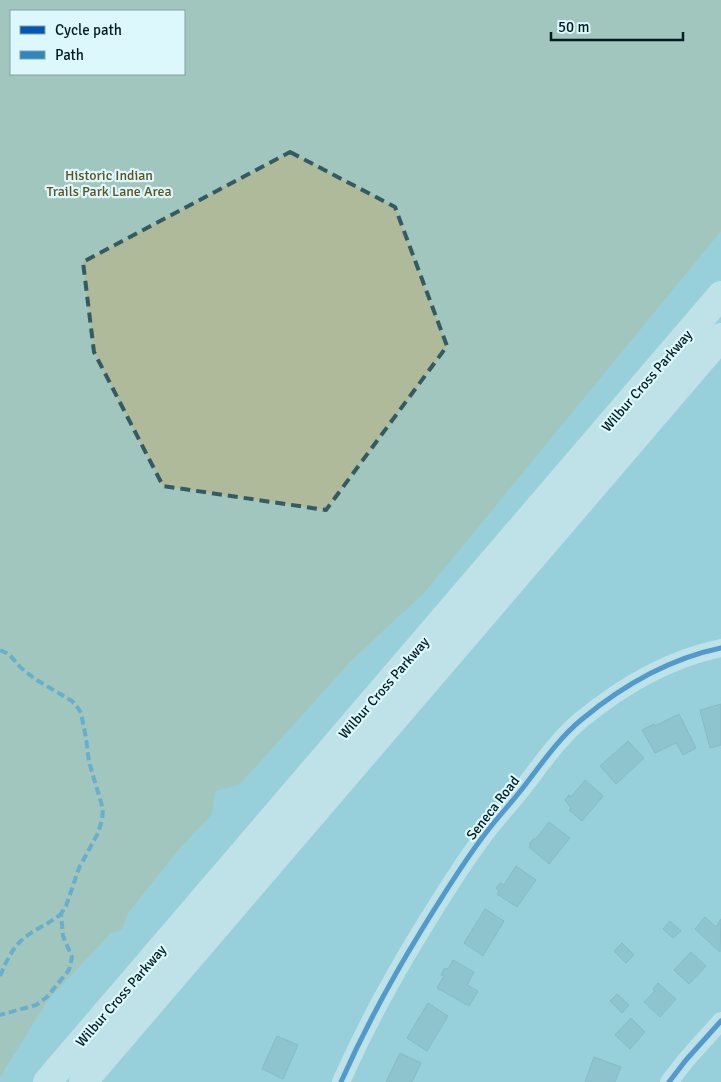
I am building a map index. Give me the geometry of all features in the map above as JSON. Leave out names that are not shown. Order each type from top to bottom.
[{"type":"highway","name":"Wilbur Cross Parkway","points":[[47,1082],[721,295]]},
{"type":"highway","name":"Wilbur Cross Parkway","points":[[83,1082],[721,337]]},
{"type":"street","name":"Seneca Road","points":[[341,1082],[354,1053],[401,964],[445,891],[488,830],[556,746],[579,721],[631,683],[666,666],[700,653],[721,648]]},
{"type":"street","points":[[669,1082],[686,1060],[721,1022]]},
{"type":"highlighted area","points":[[290,152],[395,207],[447,346],[326,510],[163,486],[94,352],[83,262]]},
{"type":"green space","name":"Historic Indian Trails Park Lane Area","points":[[0,0],[721,0],[721,231],[425,592],[352,660],[239,785],[215,791],[212,814],[180,848],[129,912],[121,931],[111,933],[48,1000],[0,1077]]},
{"type":"building","points":[[721,704],[721,745],[710,748],[700,710]]},
{"type":"building","points":[[679,714],[696,748],[683,755],[676,743],[655,753],[642,730]]},
{"type":"building","points":[[628,741],[644,758],[616,784],[600,766]]},
{"type":"building","points":[[585,780],[603,796],[582,821],[569,810],[571,808],[565,800],[569,795],[571,797]]},
{"type":"building","points":[[549,822],[570,838],[549,864],[529,847],[531,845],[529,844],[534,838],[535,840]]},
{"type":"building","points":[[516,866],[536,880],[517,907],[497,894],[499,891],[496,888],[500,883],[504,885]]},
{"type":"building","points":[[485,909],[504,921],[483,956],[464,943]]},
{"type":"building","points":[[705,917],[716,927],[721,919],[720,952],[695,929]]},
{"type":"building","points":[[670,921],[681,931],[673,938],[663,929]]},
{"type":"building","points":[[622,943],[634,955],[626,963],[614,951]]},
{"type":"building","points":[[691,952],[706,966],[689,984],[674,970]]},
{"type":"building","points":[[453,960],[474,972],[467,985],[478,991],[469,1006],[437,988],[444,976],[441,975],[445,968],[448,969]]},
{"type":"building","points":[[658,983],[676,999],[660,1017],[644,1002],[655,991],[653,989]]},
{"type":"building","points":[[617,994],[629,1005],[622,1013],[610,1001]]},
{"type":"building","points":[[428,1003],[448,1016],[427,1051],[407,1038]]},
{"type":"building","points":[[631,1018],[645,1032],[630,1049],[615,1035]]},
{"type":"building","points":[[277,1036],[298,1045],[283,1079],[262,1069]]},
{"type":"building","points":[[400,1053],[421,1063],[412,1082],[386,1082]]},
{"type":"building","points":[[594,1057],[621,1067],[615,1082],[585,1082]]},
{"type":"marked path","points":[[0,650],[9,654],[20,667],[35,679],[72,701],[78,708],[81,713],[89,762],[103,809],[98,833],[79,868],[66,906],[61,914],[63,936],[72,957],[69,970],[47,997],[36,1005],[0,1015]]},
{"type":"marked path","points":[[0,976],[16,946],[28,935],[61,914]]},
{"type":"cycle path","points":[[341,1082],[359,1043],[389,987],[453,880],[488,830],[557,744],[581,720],[613,696],[646,675],[683,659],[721,648]]},
{"type":"cycle path","points":[[669,1082],[721,1021]]}]
